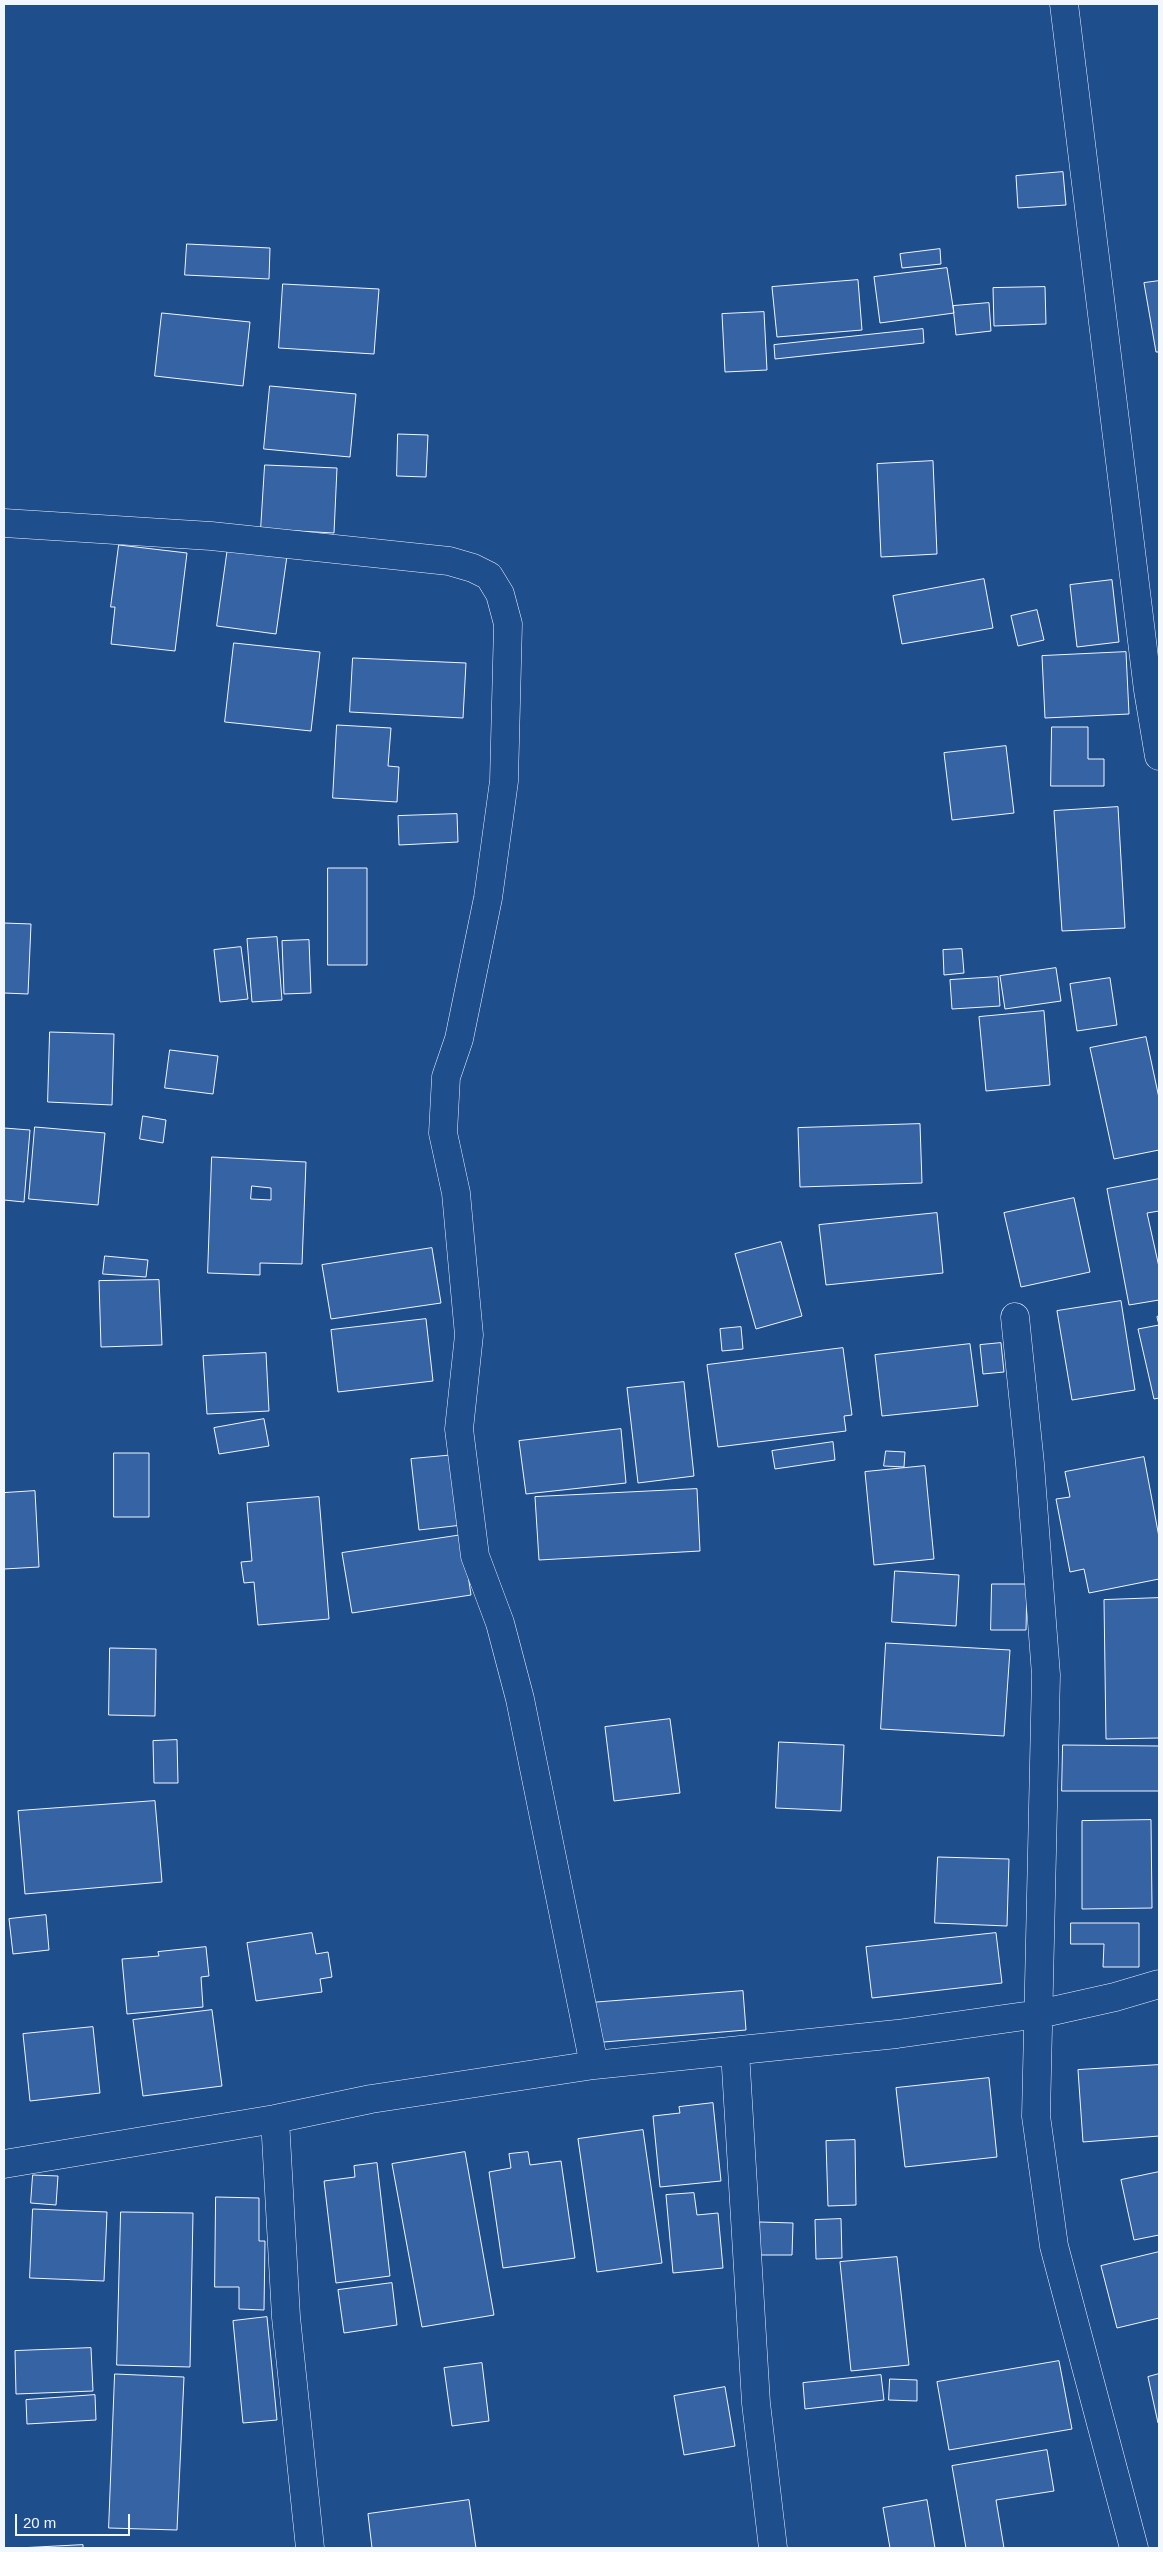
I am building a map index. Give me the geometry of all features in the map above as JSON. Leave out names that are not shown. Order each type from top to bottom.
[{"type":"street","points":[[1064,4],[1147,680],[1159,756]]},
{"type":"street","points":[[4,522],[210,536],[449,561],[473,568],[489,576],[500,594],[508,624],[504,781],[488,898],[459,1039],[446,1077],[443,1133],[456,1193],[469,1335],[459,1429],[475,1556],[500,1623],[520,1698],[594,2065]]},
{"type":"street","points":[[1015,1318],[1030,1464],[1046,1675],[1036,2116],[1054,2246],[1134,2548]]},
{"type":"street","points":[[4,2164],[276,2119],[371,2099],[594,2065],[897,2034],[1039,2014],[1115,1997],[1159,1984]]},
{"type":"street","points":[[735,2051],[756,2403],[774,2548]]},
{"type":"street","points":[[276,2119],[286,2317],[310,2548]]},
{"type":"building","points":[[1063,172],[1066,205],[1018,208],[1016,176]]},
{"type":"building","points":[[187,244],[270,248],[269,279],[185,275]]},
{"type":"building","points":[[940,249],[941,264],[902,268],[900,254]]},
{"type":"building","points":[[947,268],[954,313],[880,323],[874,277]]},
{"type":"building","points":[[858,280],[862,330],[777,337],[772,287]]},
{"type":"building","points":[[1159,281],[1159,352],[1156,352],[1144,283]]},
{"type":"building","points":[[283,284],[379,289],[374,354],[279,348]]},
{"type":"building","points":[[1045,287],[1046,324],[994,326],[993,288]]},
{"type":"building","points":[[989,303],[991,331],[956,335],[953,306]]},
{"type":"building","points":[[764,312],[767,370],[725,372],[722,314]]},
{"type":"building","points":[[162,313],[250,322],[243,386],[155,376]]},
{"type":"building","points":[[923,329],[924,343],[775,359],[774,345]]},
{"type":"building","points":[[270,386],[356,394],[350,457],[264,449]]},
{"type":"building","points":[[398,434],[428,435],[426,477],[397,476]]},
{"type":"building","points":[[933,461],[937,554],[881,557],[877,464]]},
{"type":"building","points":[[265,465],[337,468],[334,533],[261,529]]},
{"type":"building","points":[[119,545],[187,553],[175,651],[111,644],[115,607],[111,607]]},
{"type":"building","points":[[228,547],[287,556],[276,634],[217,626]]},
{"type":"building","points":[[984,579],[993,628],[902,644],[893,596]]},
{"type":"building","points":[[1112,580],[1119,642],[1077,647],[1070,585]]},
{"type":"building","points":[[1037,610],[1044,640],[1018,646],[1011,616]]},
{"type":"building","points":[[234,643],[320,652],[311,731],[225,722]]},
{"type":"building","points":[[1126,652],[1129,714],[1045,718],[1042,656]]},
{"type":"building","points":[[353,658],[466,663],[463,718],[350,712]]},
{"type":"building","points":[[337,725],[391,728],[388,766],[399,767],[397,802],[333,798]]},
{"type":"building","points":[[1052,727],[1088,727],[1088,759],[1104,759],[1104,786],[1051,786]]},
{"type":"building","points":[[1006,746],[1014,813],[952,820],[944,753]]},
{"type":"building","points":[[1118,807],[1125,928],[1062,931],[1054,811]]},
{"type":"building","points":[[457,814],[458,842],[399,845],[398,816]]},
{"type":"building","points":[[328,868],[367,868],[367,965],[328,965]]},
{"type":"building","points":[[4,923],[31,924],[28,994],[4,993]]},
{"type":"building","points":[[277,937],[282,1000],[252,1002],[247,939]]},
{"type":"building","points":[[309,940],[311,993],[284,994],[282,941]]},
{"type":"building","points":[[241,947],[248,999],[220,1002],[214,950]]},
{"type":"building","points":[[962,949],[964,973],[944,975],[943,950]]},
{"type":"building","points":[[1056,968],[1061,1001],[1005,1009],[1000,976]]},
{"type":"building","points":[[998,977],[1000,1006],[952,1009],[950,980]]},
{"type":"building","points":[[1110,978],[1117,1025],[1077,1031],[1070,984]]},
{"type":"building","points":[[1044,1011],[1050,1085],[986,1091],[979,1017]]},
{"type":"building","points":[[50,1032],[114,1034],[112,1105],[48,1102]]},
{"type":"building","points":[[1146,1037],[1159,1098],[1159,1150],[1114,1159],[1090,1048]]},
{"type":"building","points":[[170,1050],[218,1056],[213,1094],[165,1088]]},
{"type":"building","points":[[143,1116],[166,1120],[163,1143],[140,1139]]},
{"type":"building","points":[[920,1124],[922,1183],[800,1187],[798,1128]]},
{"type":"building","points":[[35,1127],[105,1133],[98,1205],[29,1199]]},
{"type":"building","points":[[4,1128],[30,1130],[24,1202],[4,1200]]},
{"type":"building","points":[[212,1157],[306,1162],[302,1264],[260,1263],[260,1275],[208,1273]],"holes":[[[252,1186],[271,1188],[271,1200],[251,1199]]]},
{"type":"building","points":[[1159,1179],[1159,1211],[1147,1213],[1159,1267],[1159,1300],[1129,1305],[1107,1189]]},
{"type":"building","points":[[1074,1198],[1090,1272],[1021,1287],[1004,1213]]},
{"type":"building","points":[[937,1213],[943,1273],[826,1285],[819,1225]]},
{"type":"building","points":[[781,1242],[802,1316],[756,1329],[735,1254]]},
{"type":"building","points":[[432,1248],[441,1303],[331,1319],[322,1265]]},
{"type":"building","points":[[105,1256],[148,1260],[146,1277],[103,1274]]},
{"type":"building","points":[[159,1280],[162,1345],[101,1347],[99,1281]]},
{"type":"building","points":[[1121,1301],[1135,1390],[1072,1400],[1057,1311]]},
{"type":"building","points":[[426,1319],[433,1381],[338,1392],[331,1330]]},
{"type":"building","points":[[1159,1325],[1159,1398],[1154,1399],[1138,1329]]},
{"type":"building","points":[[741,1327],[743,1349],[722,1351],[720,1329]]},
{"type":"building","points":[[1001,1343],[1004,1372],[983,1374],[980,1345]]},
{"type":"building","points":[[970,1344],[978,1406],[882,1416],[875,1355]]},
{"type":"building","points":[[843,1348],[852,1415],[844,1416],[846,1431],[718,1447],[707,1365]]},
{"type":"building","points":[[266,1353],[269,1411],[207,1414],[203,1356]]},
{"type":"building","points":[[684,1382],[694,1476],[638,1483],[627,1388]]},
{"type":"building","points":[[264,1419],[269,1446],[219,1454],[214,1428]]},
{"type":"building","points":[[621,1429],[626,1483],[526,1494],[519,1441]]},
{"type":"building","points":[[833,1442],[835,1460],[775,1469],[772,1451]]},
{"type":"building","points":[[886,1451],[905,1452],[904,1467],[884,1466]]},
{"type":"building","points":[[114,1453],[149,1453],[149,1517],[114,1517]]},
{"type":"building","points":[[455,1455],[462,1525],[419,1530],[411,1459]]},
{"type":"building","points":[[1144,1457],[1159,1537],[1159,1579],[1089,1593],[1084,1569],[1070,1572],[1056,1499],[1070,1497],[1065,1472]]},
{"type":"building","points":[[925,1466],[934,1559],[874,1565],[865,1472]]},
{"type":"building","points":[[697,1489],[700,1551],[539,1560],[535,1497]]},
{"type":"building","points":[[35,1491],[39,1567],[4,1569],[4,1493]]},
{"type":"building","points":[[319,1497],[329,1619],[258,1625],[254,1582],[244,1583],[241,1562],[252,1561],[247,1503]]},
{"type":"building","points":[[462,1535],[471,1595],[352,1613],[342,1553]]},
{"type":"building","points":[[895,1571],[959,1575],[956,1626],[892,1622]]},
{"type":"building","points":[[992,1584],[1027,1584],[1026,1630],[991,1630]]},
{"type":"building","points":[[1159,1598],[1159,1738],[1106,1739],[1104,1600]]},
{"type":"building","points":[[886,1643],[1010,1650],[1004,1736],[881,1729]]},
{"type":"building","points":[[110,1648],[156,1649],[155,1716],[109,1715]]},
{"type":"building","points":[[670,1719],[680,1793],[614,1801],[605,1727]]},
{"type":"building","points":[[177,1740],[178,1783],[154,1783],[153,1741]]},
{"type":"building","points":[[779,1742],[844,1745],[841,1811],[776,1808]]},
{"type":"building","points":[[1063,1745],[1159,1746],[1159,1791],[1062,1791]]},
{"type":"building","points":[[155,1801],[162,1882],[25,1894],[18,1811]]},
{"type":"building","points":[[1151,1820],[1152,1908],[1082,1909],[1082,1821]]},
{"type":"building","points":[[938,1857],[1009,1859],[1007,1926],[935,1923]]},
{"type":"building","points":[[46,1915],[49,1950],[13,1954],[9,1919]]},
{"type":"building","points":[[1071,1923],[1139,1923],[1139,1967],[1103,1967],[1104,1944],[1071,1944]]},
{"type":"building","points":[[312,1933],[316,1954],[328,1952],[332,1977],[320,1979],[322,1992],[256,2001],[247,1943]]},
{"type":"building","points":[[996,1933],[1002,1983],[872,1998],[866,1947]]},
{"type":"building","points":[[206,1947],[209,1976],[201,1977],[203,2007],[127,2014],[122,1959],[159,1956],[158,1952]]},
{"type":"building","points":[[743,1991],[746,2030],[592,2043],[589,2003]]},
{"type":"building","points":[[212,2010],[222,2086],[143,2096],[133,2020]]},
{"type":"building","points":[[93,2027],[100,2093],[30,2101],[23,2034]]},
{"type":"building","points":[[1159,2065],[1159,2136],[1083,2142],[1078,2070]]},
{"type":"building","points":[[989,2078],[997,2157],[905,2167],[896,2088]]},
{"type":"building","points":[[713,2103],[721,2181],[660,2187],[653,2116],[680,2113],[679,2107]]},
{"type":"building","points":[[643,2130],[662,2263],[597,2272],[578,2139]]},
{"type":"building","points":[[855,2140],[856,2205],[828,2206],[826,2141]]},
{"type":"building","points":[[465,2152],[494,2315],[422,2327],[392,2164]]},
{"type":"building","points":[[528,2152],[530,2165],[561,2161],[575,2258],[503,2268],[489,2172],[511,2168],[509,2154]]},
{"type":"building","points":[[377,2163],[390,2276],[336,2283],[324,2181],[355,2177],[354,2166]]},
{"type":"building","points":[[1159,2172],[1159,2235],[1134,2240],[1121,2180]]},
{"type":"building","points":[[33,2175],[58,2176],[56,2205],[31,2203]]},
{"type":"building","points":[[694,2193],[697,2215],[718,2213],[723,2268],[673,2273],[666,2195]]},
{"type":"building","points":[[216,2197],[259,2198],[259,2241],[265,2241],[264,2310],[239,2309],[239,2287],[215,2287]]},
{"type":"building","points":[[33,2209],[107,2212],[104,2281],[30,2278]]},
{"type":"building","points":[[121,2212],[193,2213],[190,2367],[117,2365]]},
{"type":"building","points":[[841,2219],[842,2258],[816,2259],[815,2220]]},
{"type":"building","points":[[760,2222],[793,2223],[792,2255],[760,2255]]},
{"type":"building","points":[[1159,2252],[1159,2318],[1117,2328],[1101,2266]]},
{"type":"building","points":[[897,2257],[909,2365],[851,2371],[840,2262]]},
{"type":"building","points":[[392,2283],[397,2325],[344,2333],[338,2290]]},
{"type":"building","points":[[267,2317],[277,2420],[243,2423],[233,2321]]},
{"type":"building","points":[[91,2348],[93,2391],[16,2394],[15,2351]]},
{"type":"building","points":[[1059,2361],[1072,2429],[949,2450],[937,2382]]},
{"type":"building","points":[[482,2363],[489,2421],[452,2426],[444,2368]]},
{"type":"building","points":[[115,2374],[184,2377],[177,2530],[109,2528]]},
{"type":"building","points":[[1159,2374],[1159,2422],[1158,2423],[1148,2377]]},
{"type":"building","points":[[881,2375],[884,2400],[805,2409],[803,2383]]},
{"type":"building","points":[[890,2379],[917,2380],[917,2401],[889,2400]]},
{"type":"building","points":[[725,2387],[735,2446],[684,2455],[674,2396]]},
{"type":"building","points":[[95,2395],[96,2420],[27,2424],[26,2400]]},
{"type":"building","points":[[1047,2450],[1054,2491],[996,2500],[1004,2548],[966,2548],[952,2466]]},
{"type":"building","points":[[469,2500],[476,2548],[372,2548],[368,2514]]},
{"type":"building","points":[[927,2500],[935,2548],[890,2548],[883,2508]]},
{"type":"building","points":[[83,2545],[83,2548],[19,2548]]}]
